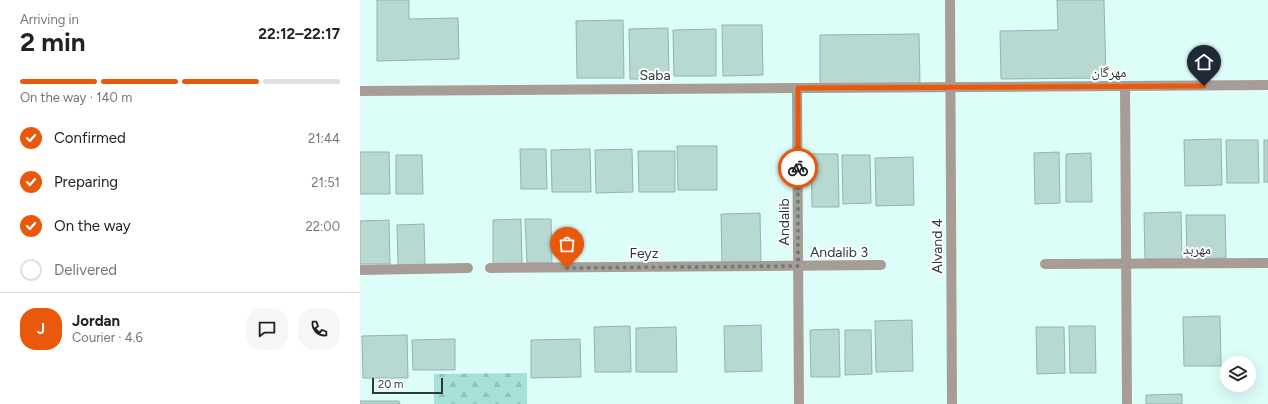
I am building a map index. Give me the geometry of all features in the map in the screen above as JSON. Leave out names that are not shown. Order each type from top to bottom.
[{"type":"street","name":"Alvand 4","points":[[950,0],[952,404]]},
{"type":"street","name":"مهرگان","points":[[950,87],[1268,85]]},
{"type":"street","points":[[1125,86],[1127,404]]},
{"type":"street","name":"Saba","points":[[360,91],[950,87]]},
{"type":"street","name":"Andalib","points":[[798,88],[799,404]]},
{"type":"street","name":"مهربد","points":[[1045,264],[1268,263]]},
{"type":"street","name":"Andalib 3","points":[[798,266],[881,266]]},
{"type":"street","name":"Feyz","points":[[490,268],[798,266]]},
{"type":"street","points":[[360,270],[468,268]]},
{"type":"green space","points":[[527,373],[527,404],[434,404],[434,374]]},
{"type":"building","points":[[377,0],[409,0],[409,19],[458,18],[459,59],[377,61]]},
{"type":"building","points":[[1057,0],[1104,0],[1106,78],[1001,79],[1000,31],[1058,30]]},
{"type":"building","points":[[623,20],[624,78],[577,78],[576,21]]},
{"type":"building","points":[[722,25],[762,25],[763,75],[723,76]]},
{"type":"building","points":[[668,28],[669,79],[630,79],[629,29]]},
{"type":"building","points":[[716,29],[716,76],[674,76],[673,30]]},
{"type":"building","points":[[919,34],[920,84],[820,86],[820,35]]},
{"type":"building","points":[[1221,139],[1222,185],[1185,186],[1184,140]]},
{"type":"building","points":[[1226,140],[1258,140],[1259,183],[1227,183]]},
{"type":"building","points":[[1264,140],[1268,140],[1268,182],[1264,182]]},
{"type":"building","points":[[677,146],[717,146],[717,190],[678,190]]},
{"type":"building","points":[[520,149],[546,149],[547,189],[521,189]]},
{"type":"building","points":[[590,149],[591,192],[552,192],[551,150]]},
{"type":"building","points":[[632,149],[633,192],[596,193],[595,150]]},
{"type":"building","points":[[638,151],[675,151],[675,192],[639,192]]},
{"type":"building","points":[[360,152],[389,152],[390,194],[360,194]]},
{"type":"building","points":[[1059,152],[1060,203],[1035,204],[1034,153]]},
{"type":"building","points":[[1091,153],[1092,202],[1066,202],[1066,154]]},
{"type":"building","points":[[811,154],[838,154],[839,207],[812,207]]},
{"type":"building","points":[[396,155],[422,155],[423,194],[396,194]]},
{"type":"building","points":[[842,155],[870,155],[871,203],[843,204]]},
{"type":"building","points":[[913,157],[914,205],[876,206],[875,158]]},
{"type":"building","points":[[1181,212],[1182,259],[1145,259],[1144,213]]},
{"type":"building","points":[[760,213],[761,264],[722,264],[721,214]]},
{"type":"building","points":[[1186,215],[1225,215],[1226,258],[1187,259]]},
{"type":"building","points":[[521,219],[522,264],[493,264],[493,220]]},
{"type":"building","points":[[525,219],[551,219],[552,263],[527,263]]},
{"type":"building","points":[[389,220],[390,264],[360,264],[360,221]]},
{"type":"building","points":[[424,224],[425,265],[398,265],[397,225]]},
{"type":"building","points":[[1220,316],[1220,366],[1184,366],[1183,317]]},
{"type":"building","points":[[912,320],[913,371],[876,372],[875,321]]},
{"type":"building","points":[[761,325],[762,371],[725,372],[724,326]]},
{"type":"building","points":[[630,326],[631,372],[595,372],[594,327]]},
{"type":"building","points":[[1069,326],[1095,326],[1096,373],[1070,373]]},
{"type":"building","points":[[676,327],[677,372],[636,372],[636,328]]},
{"type":"building","points":[[1036,327],[1064,327],[1065,373],[1037,374]]},
{"type":"building","points":[[839,329],[840,377],[811,377],[810,330]]},
{"type":"building","points":[[845,330],[871,330],[872,374],[845,375]]},
{"type":"building","points":[[407,335],[408,378],[363,378],[362,336]]},
{"type":"building","points":[[455,339],[455,370],[413,370],[412,340]]},
{"type":"building","points":[[580,339],[581,377],[531,378],[531,340]]},
{"type":"building","points":[[1182,394],[1182,404],[1146,404],[1146,395]]},
{"type":"building","points":[[360,401],[399,401],[400,404],[360,404]]},
{"type":"way so far","points":[[567,268],[798,266],[798,168]]},
{"type":"route","points":[[798,168],[798,88],[1204,86]]}]
